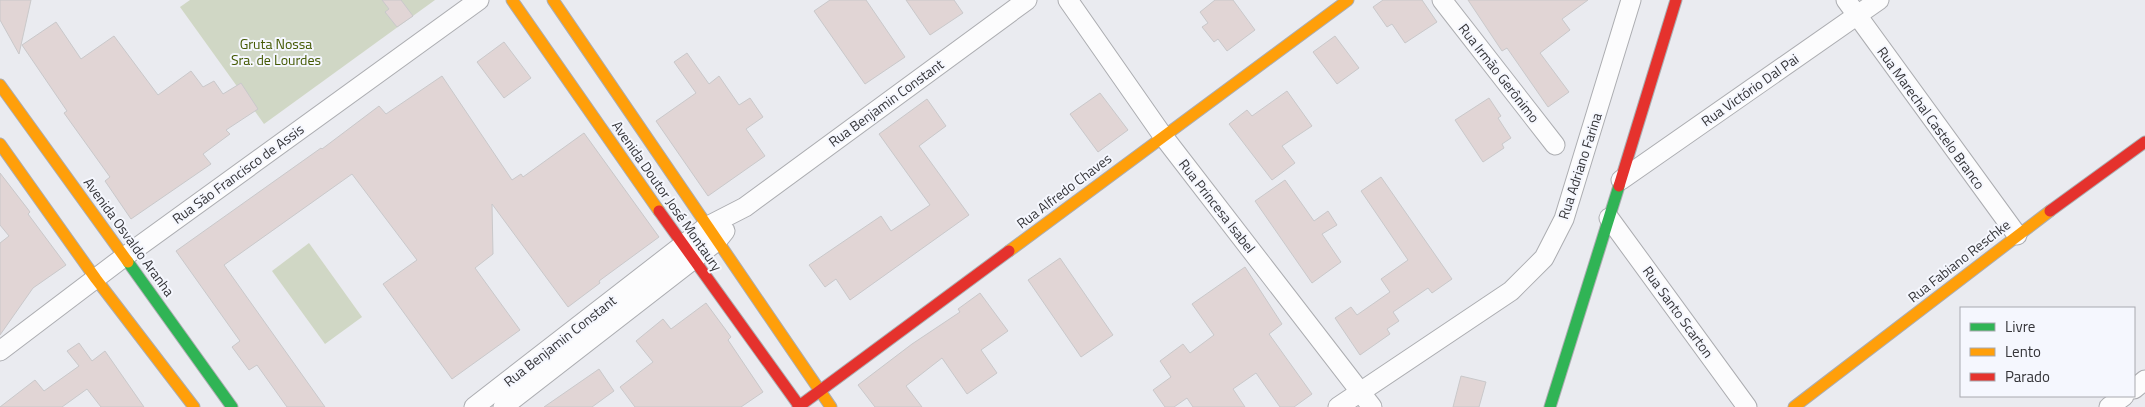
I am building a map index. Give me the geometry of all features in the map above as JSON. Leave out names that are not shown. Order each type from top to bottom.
[{"type":"main road","name":"Avenida Doutor José Montaury","points":[[512,0],[799,407]]},
{"type":"main road","name":"Avenida Doutor José Montaury","points":[[553,0],[831,407]]},
{"type":"main road","name":"Rua Alfredo Chaves","points":[[799,407],[1348,0]]},
{"type":"main road","points":[[1550,407],[1676,0]]},
{"type":"main road","name":"Avenida Osvaldo Aranha","points":[[0,85],[232,407]]},
{"type":"main road","name":"Rua Fabiano Reschke","points":[[1795,407],[2017,235],[2145,142]]},
{"type":"main road","points":[[0,144],[96,279],[194,407]]},
{"type":"street","name":"Rua São Francisco de Assis","points":[[0,351],[124,257],[478,0]]},
{"type":"street","name":"Rua Benjamin Constant","points":[[474,407],[688,252],[745,207],[1027,0]]},
{"type":"street","name":"Rua Princesa Isabel","points":[[1068,0],[1163,136],[1372,407]]},
{"type":"street","name":"Rua Irmão Gerônimo","points":[[1442,0],[1556,145]]},
{"type":"street","name":"Rua Adriano Farina","points":[[1338,407],[1511,292],[1544,258],[1564,219],[1631,0]]},
{"type":"street","name":"Rua Marechal Castelo Branco","points":[[1846,0],[2017,235]]},
{"type":"street","name":"Rua Victório Dal Pai","points":[[1620,180],[1879,0]]},
{"type":"street","name":"Rua Santo Scarton","points":[[1609,218],[1747,407]]},
{"type":"street","name":"Rua Benjamin Constant","points":[[503,407],[688,252]]},
{"type":"street","points":[[2135,388],[2145,380]]},
{"type":"street","points":[[2109,407],[2123,397]]},
{"type":"green space","name":"Gruta Nossa Sra. de Lourdes","points":[[190,0],[435,0],[264,124],[180,7]]},
{"type":"green space","points":[[309,243],[362,317],[325,344],[272,271]]},
{"type":"building","points":[[0,0],[31,0],[19,54],[0,20]]},
{"type":"building","points":[[382,0],[401,0],[413,16],[397,27],[385,12],[389,9]]},
{"type":"building","points":[[830,0],[866,0],[905,57],[865,84],[814,11]]},
{"type":"building","points":[[906,0],[954,0],[963,13],[930,35]]},
{"type":"building","points":[[1215,0],[1233,0],[1255,30],[1227,51],[1218,39],[1214,42],[1202,27],[1208,23],[1200,12]]},
{"type":"building","points":[[1383,0],[1422,0],[1437,22],[1405,43],[1392,24],[1387,27],[1373,7]]},
{"type":"building","points":[[1468,0],[1588,0],[1562,19],[1570,30],[1540,53],[1569,92],[1548,107],[1507,48],[1502,51]]},
{"type":"building","points":[[56,22],[81,59],[114,36],[158,95],[191,71],[203,87],[214,81],[223,94],[241,83],[258,109],[226,130],[230,134],[203,154],[211,164],[131,219],[105,181],[110,177],[64,113],[67,111],[22,45]]},
{"type":"building","points":[[1335,36],[1359,68],[1337,84],[1313,52]]},
{"type":"building","points":[[504,42],[531,78],[504,98],[477,62]]},
{"type":"building","points":[[687,53],[709,84],[719,76],[739,105],[750,98],[763,117],[746,129],[765,156],[708,196],[656,121],[696,93],[674,62]]},
{"type":"building","points":[[442,76],[512,180],[521,174],[523,177],[584,133],[659,237],[599,281],[600,283],[568,307],[492,204],[493,254],[475,268],[520,330],[452,379],[383,284],[417,260],[352,174],[224,265],[325,407],[287,407],[257,365],[249,370],[232,347],[240,341],[176,251],[322,149],[379,106],[386,114]]},
{"type":"building","points":[[1287,91],[1312,126],[1282,146],[1295,163],[1272,180],[1229,124],[1247,110],[1252,116]]},
{"type":"building","points":[[1100,93],[1128,130],[1098,152],[1070,114]]},
{"type":"building","points":[[1489,98],[1501,116],[1498,118],[1511,138],[1502,144],[1504,148],[1483,162],[1455,120]]},
{"type":"building","points":[[927,99],[946,126],[919,146],[969,215],[850,300],[836,279],[825,287],[809,265],[881,216],[891,231],[930,205],[879,134]]},
{"type":"building","points":[[0,173],[30,212],[28,214],[66,265],[33,288],[0,335],[0,243],[9,236],[0,225]]},
{"type":"building","points":[[1381,177],[1452,279],[1432,293],[1428,288],[1393,312],[1399,321],[1387,329],[1390,334],[1360,355],[1335,318],[1351,307],[1357,315],[1390,292],[1381,279],[1408,260],[1361,191]]},
{"type":"building","points":[[1285,180],[1314,221],[1328,211],[1337,225],[1322,234],[1341,262],[1312,283],[1255,201]]},
{"type":"building","points":[[1060,258],[1113,335],[1081,357],[1028,280]]},
{"type":"building","points":[[1245,267],[1282,324],[1269,334],[1312,394],[1294,407],[1280,407],[1256,373],[1233,389],[1245,407],[1193,407],[1187,398],[1174,407],[1165,407],[1153,390],[1171,377],[1160,361],[1183,344],[1190,353],[1214,335],[1192,304]]},
{"type":"building","points":[[980,293],[1008,331],[981,350],[997,373],[967,394],[942,358],[906,386],[922,407],[875,407],[858,385],[912,344],[960,312],[958,309]]},
{"type":"building","points":[[706,303],[731,337],[728,340],[763,392],[741,407],[635,407],[620,387],[653,362],[636,341],[663,319],[671,329]]},
{"type":"building","points":[[79,343],[92,361],[105,351],[144,407],[101,407],[87,389],[62,407],[0,407],[35,380],[44,391],[79,366],[67,351]]},
{"type":"building","points":[[599,369],[614,391],[592,407],[544,407]]},
{"type":"building","points":[[1461,376],[1486,382],[1479,407],[1453,407]]},
{"type":"traffic: fast","points":[[1550,407],[1619,186]]},
{"type":"traffic: fast","points":[[128,262],[232,407]]},
{"type":"traffic: slow","points":[[512,0],[659,211]]},
{"type":"traffic: slow","points":[[553,0],[831,407]]},
{"type":"traffic: slow","points":[[1009,251],[1348,0]]},
{"type":"traffic: slow","points":[[0,85],[128,262]]},
{"type":"traffic: slow","points":[[0,144],[96,279],[194,407]]},
{"type":"traffic: slow","points":[[1794,407],[2050,211]]},
{"type":"traffic: jam","points":[[1619,186],[1676,0]]},
{"type":"traffic: jam","points":[[2050,211],[2145,142]]},
{"type":"traffic: jam","points":[[659,211],[800,407]]},
{"type":"traffic: jam","points":[[798,407],[1009,251]]}]
